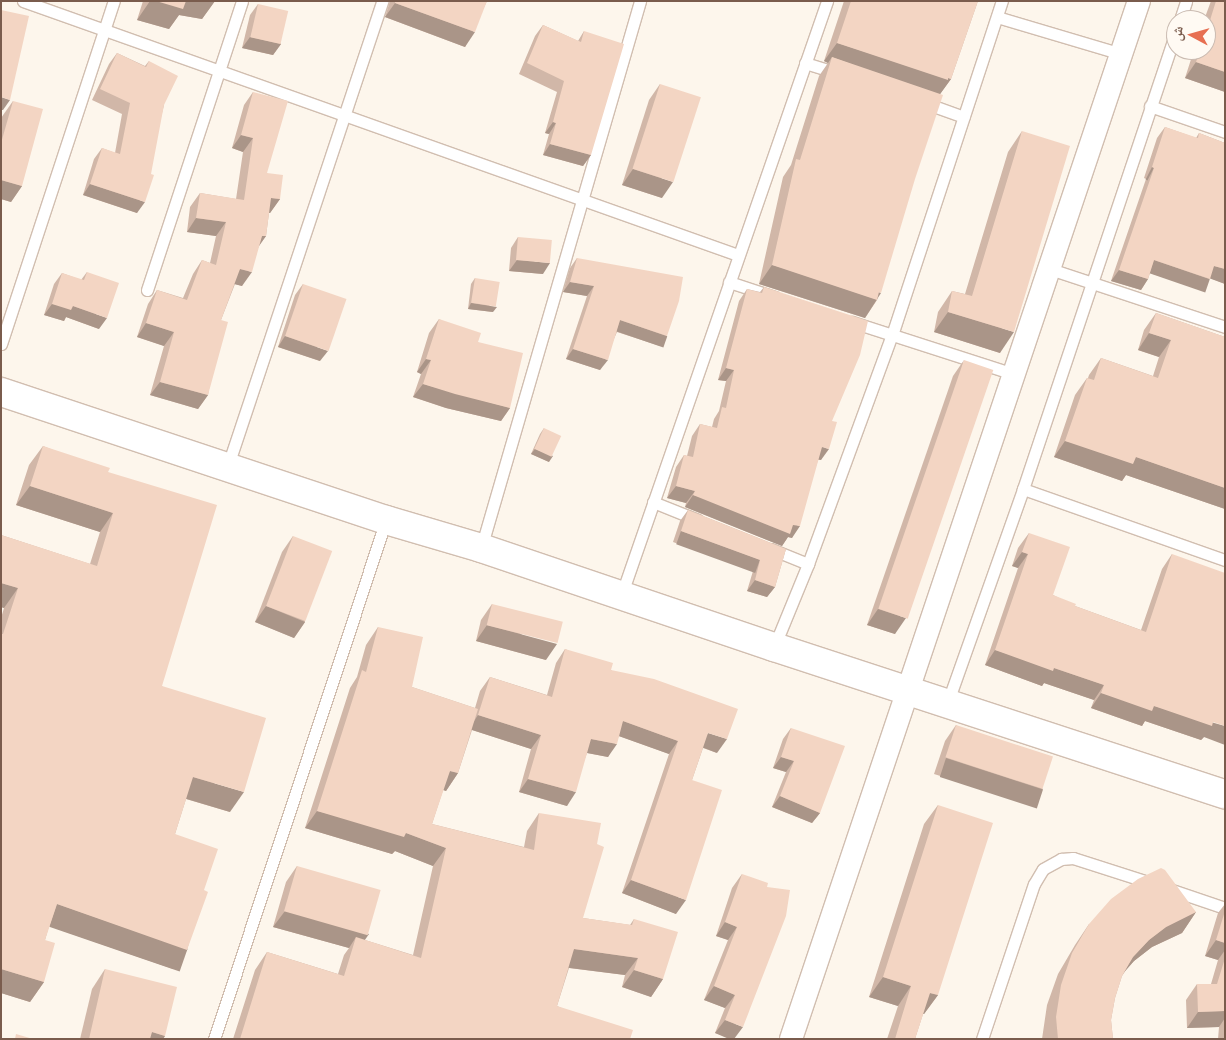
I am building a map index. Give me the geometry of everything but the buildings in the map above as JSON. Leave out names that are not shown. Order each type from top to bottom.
[{"type":"street","points":[[791,1039],[1139,1]]},
{"type":"street","points":[[1,392],[227,468],[386,520],[481,548],[774,647],[1225,794]]},
{"type":"lane","points":[[23,1],[738,255]]},
{"type":"lane","points":[[1,344],[114,1]]},
{"type":"lane","points":[[146,290],[242,1]]},
{"type":"lane","points":[[227,468],[382,1]]},
{"type":"lane","points":[[481,548],[640,1]]},
{"type":"lane","points":[[621,596],[826,1]]},
{"type":"lane","points":[[774,647],[808,564],[892,335],[1002,1]]},
{"type":"lane","points":[[997,17],[1122,54]]},
{"type":"lane","points":[[948,704],[1023,489],[1090,283],[1166,60]]},
{"type":"lane","points":[[805,63],[850,78]]},
{"type":"lane","points":[[912,99],[964,117]]},
{"type":"lane","points":[[1150,106],[1225,132]]},
{"type":"lane","points":[[1050,269],[1225,327]]},
{"type":"lane","points":[[729,282],[783,299]]},
{"type":"lane","points":[[838,317],[1014,374]]},
{"type":"lane","points":[[1023,489],[1225,560]]},
{"type":"lane","points":[[653,502],[708,524]]},
{"type":"lane","points":[[214,1039],[386,520]]},
{"type":"lane","points":[[762,546],[808,564]]},
{"type":"lane","points":[[982,1039],[1034,884],[1038,876],[1050,864],[1067,858],[1084,860],[1225,908]]}]
